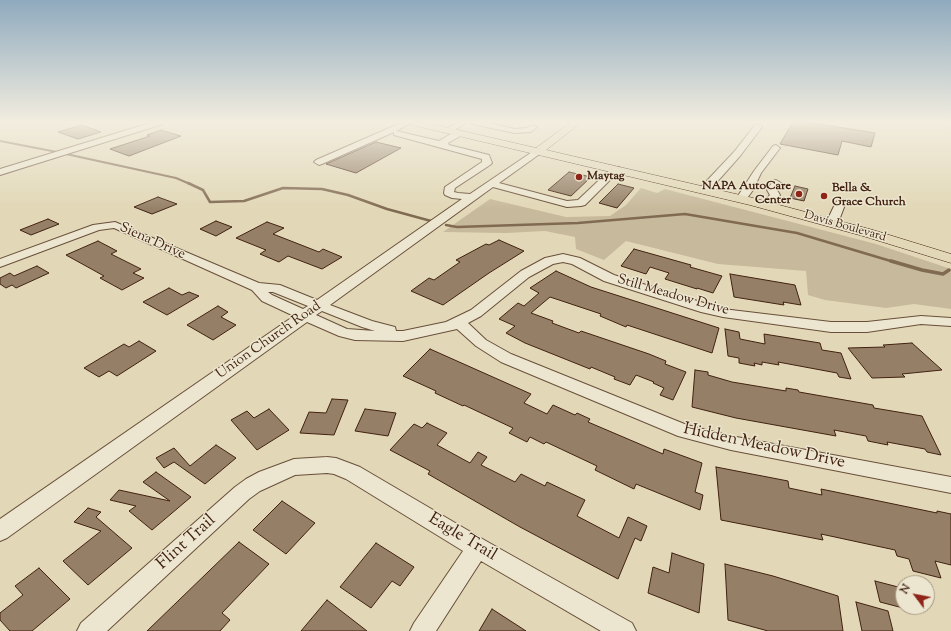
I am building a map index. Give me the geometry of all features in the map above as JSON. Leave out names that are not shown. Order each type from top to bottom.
[{"type":"main road","name":"Davis Boulevard","points":[[540,151],[765,205],[832,223],[951,259]]},
{"type":"street","points":[[0,172],[66,151]]},
{"type":"street","points":[[319,162],[343,151]]},
{"type":"street","points":[[465,151],[486,157],[487,163],[450,187],[449,193],[456,196],[475,197]]},
{"type":"street","name":"Union Church Road","points":[[0,531],[475,197],[537,151]]},
{"type":"street","points":[[704,190],[737,151]]},
{"type":"street","points":[[741,199],[757,173],[773,151]]},
{"type":"street","points":[[492,184],[567,204],[581,204],[616,169]]},
{"type":"street","points":[[765,205],[775,195],[772,190],[776,184]]},
{"type":"street","points":[[832,223],[841,202]]},
{"type":"street","name":"Siena Drive","points":[[0,263],[97,227],[115,225],[257,287],[275,288],[319,306]]},
{"type":"street","name":"Still Meadow Drive","points":[[305,316],[334,329],[356,335],[403,336],[450,325],[476,313],[525,274],[549,261],[563,258],[576,261],[592,271],[609,278],[706,309],[723,312],[831,327],[861,327],[921,320],[951,322]]},
{"type":"street","name":"Siena Drive","points":[[257,287],[267,298],[305,316]]},
{"type":"street","name":"Still Meadow Drive","points":[[319,306],[382,329],[405,331],[450,325]]},
{"type":"street","name":"Hidden Meadow Drive","points":[[450,325],[506,358],[684,431],[731,443],[951,485]]},
{"type":"street","name":"Eagle Trail","points":[[294,466],[327,465],[346,469],[478,548],[624,631]]},
{"type":"street","name":"Flint Trail","points":[[89,631],[242,493],[266,478],[294,466]]},
{"type":"street","points":[[422,631],[478,548]]},
{"type":"shaded area","points":[[641,188],[657,193],[665,189],[876,244],[951,269],[951,309],[914,304],[886,308],[825,300],[808,295],[806,271],[718,264],[626,241],[604,260],[576,249],[575,237],[545,231],[506,233],[443,232],[490,199],[566,217],[610,216],[626,205]]},
{"type":"building","points":[[117,151],[141,151],[129,156]]},
{"type":"building","points":[[355,151],[395,151],[356,173],[326,164]]},
{"type":"building","points":[[819,151],[839,151],[838,155]]},
{"type":"building","points":[[569,172],[591,177],[571,196],[548,190]]},
{"type":"building","points":[[618,184],[634,188],[617,208],[599,203]]},
{"type":"building","name":"NAPA AutoCare Center","points":[[795,186],[808,189],[804,201],[790,198]]},
{"type":"building","points":[[158,197],[177,204],[152,214],[134,207]]},
{"type":"building","points":[[48,219],[59,224],[31,235],[20,230]]},
{"type":"building","points":[[216,221],[232,227],[216,236],[200,229]]},
{"type":"building","points":[[267,222],[284,228],[273,234],[319,252],[323,249],[342,257],[322,269],[288,256],[279,262],[260,254],[266,250],[236,238]]},
{"type":"building","points":[[499,240],[524,251],[443,305],[411,291],[429,278],[434,280],[460,262],[456,260],[486,244],[489,245]]},
{"type":"building","points":[[98,241],[117,251],[111,254],[141,269],[133,273],[144,278],[122,290],[100,278],[104,276],[66,255]]},
{"type":"building","points":[[634,249],[691,265],[690,267],[722,276],[713,293],[665,279],[669,273],[650,267],[646,274],[621,266]]},
{"type":"building","points":[[37,266],[49,273],[16,288],[12,285],[6,288],[0,284],[0,278],[10,273],[14,276]]},
{"type":"building","points":[[556,271],[591,287],[719,328],[712,353],[627,325],[626,327],[600,316],[601,314],[550,297],[531,313],[579,333],[581,331],[649,354],[666,361],[665,364],[686,372],[673,400],[660,395],[664,388],[653,383],[654,382],[636,375],[630,385],[614,379],[615,377],[591,367],[590,369],[525,343],[506,333],[515,326],[499,319],[518,303],[524,306],[539,293],[530,288]]},
{"type":"building","points":[[730,274],[795,285],[801,305],[783,302],[784,305],[734,297]]},
{"type":"building","points":[[169,288],[182,295],[189,292],[199,296],[167,315],[143,302]]},
{"type":"building","points":[[218,306],[228,312],[221,317],[236,325],[213,340],[187,325]]},
{"type":"building","points":[[725,329],[739,332],[740,339],[765,344],[764,334],[820,343],[822,350],[841,353],[851,379],[839,377],[837,373],[778,362],[779,365],[762,362],[762,365],[754,363],[755,366],[739,363],[739,358],[728,356]]},
{"type":"building","points":[[139,341],[156,351],[117,376],[109,371],[99,377],[84,368],[124,344],[129,347]]},
{"type":"building","points":[[912,343],[942,370],[902,374],[905,377],[872,378],[848,348],[885,347],[883,345]]},
{"type":"building","points":[[430,349],[531,394],[524,403],[547,414],[553,405],[575,415],[577,413],[590,419],[588,422],[663,454],[664,449],[702,463],[695,492],[703,495],[700,510],[636,484],[634,489],[595,470],[597,466],[546,442],[544,444],[530,437],[527,442],[509,433],[513,428],[435,393],[436,391],[403,376]]},
{"type":"building","points":[[695,370],[708,372],[708,375],[732,382],[786,391],[786,388],[798,390],[799,392],[873,405],[874,408],[922,416],[941,455],[927,452],[925,449],[887,442],[888,445],[868,441],[866,436],[834,430],[836,436],[736,418],[692,407]]},
{"type":"building","points":[[332,399],[348,400],[334,435],[300,433],[309,412],[326,413]]},
{"type":"building","points":[[269,409],[289,430],[257,450],[231,420],[247,411],[254,418]]},
{"type":"building","points":[[365,409],[396,413],[388,436],[355,431]]},
{"type":"building","points":[[427,423],[447,433],[437,445],[470,463],[478,452],[487,457],[481,465],[515,482],[521,474],[545,486],[547,482],[585,500],[577,516],[619,538],[628,517],[647,526],[641,541],[635,538],[618,579],[520,527],[428,474],[430,471],[390,450],[414,424],[422,428]]},
{"type":"building","points":[[216,445],[236,458],[205,484],[174,462],[164,468],[156,458],[174,448],[190,466]]},
{"type":"building","points":[[716,467],[788,481],[789,488],[822,495],[821,489],[937,513],[937,511],[951,514],[951,565],[935,561],[941,578],[935,576],[935,575],[913,571],[909,559],[897,556],[895,550],[821,534],[823,540],[721,520]]},
{"type":"building","points":[[156,472],[191,497],[152,530],[129,511],[136,506],[110,500],[119,490],[170,501],[143,482]]},
{"type":"building","points":[[282,501],[315,523],[286,554],[253,530]]},
{"type":"building","points":[[88,508],[101,512],[96,517],[132,548],[88,585],[63,561],[101,531],[74,522]]},
{"type":"building","points":[[239,542],[269,564],[222,613],[230,620],[220,631],[147,631]]},
{"type":"building","points":[[376,543],[414,567],[400,586],[392,581],[371,608],[340,587]]},
{"type":"building","points":[[672,553],[704,564],[699,613],[648,593],[653,567],[669,573]]},
{"type":"building","points":[[725,564],[773,576],[838,596],[843,631],[768,631],[728,620]]},
{"type":"building","points":[[39,568],[70,599],[32,631],[10,631],[0,620],[0,613],[23,595],[15,586]]},
{"type":"building","points":[[875,581],[895,586],[895,606],[880,602]]},
{"type":"building","points":[[327,600],[367,631],[301,631]]},
{"type":"building","points":[[856,602],[888,611],[893,631],[862,631]]},
{"type":"building","points":[[492,609],[526,631],[479,631]]},
{"type":"waterway","points":[[66,154],[176,178],[190,184]]},
{"type":"waterway","points":[[188,183],[203,190],[210,202],[244,201],[283,188],[322,189],[348,195],[387,209],[431,221]]},
{"type":"waterway","points":[[446,225],[457,227],[578,223],[685,214],[797,233],[894,262]]},
{"type":"waterway","points":[[891,261],[922,270],[943,274],[949,270]]},
{"type":"place","name":"Maytag","points":[[579,177]]},
{"type":"place","name":"NAPA AutoCare Center","points":[[799,194]]},
{"type":"place","name":"Bella & Grace Church","points":[[824,196]]}]
